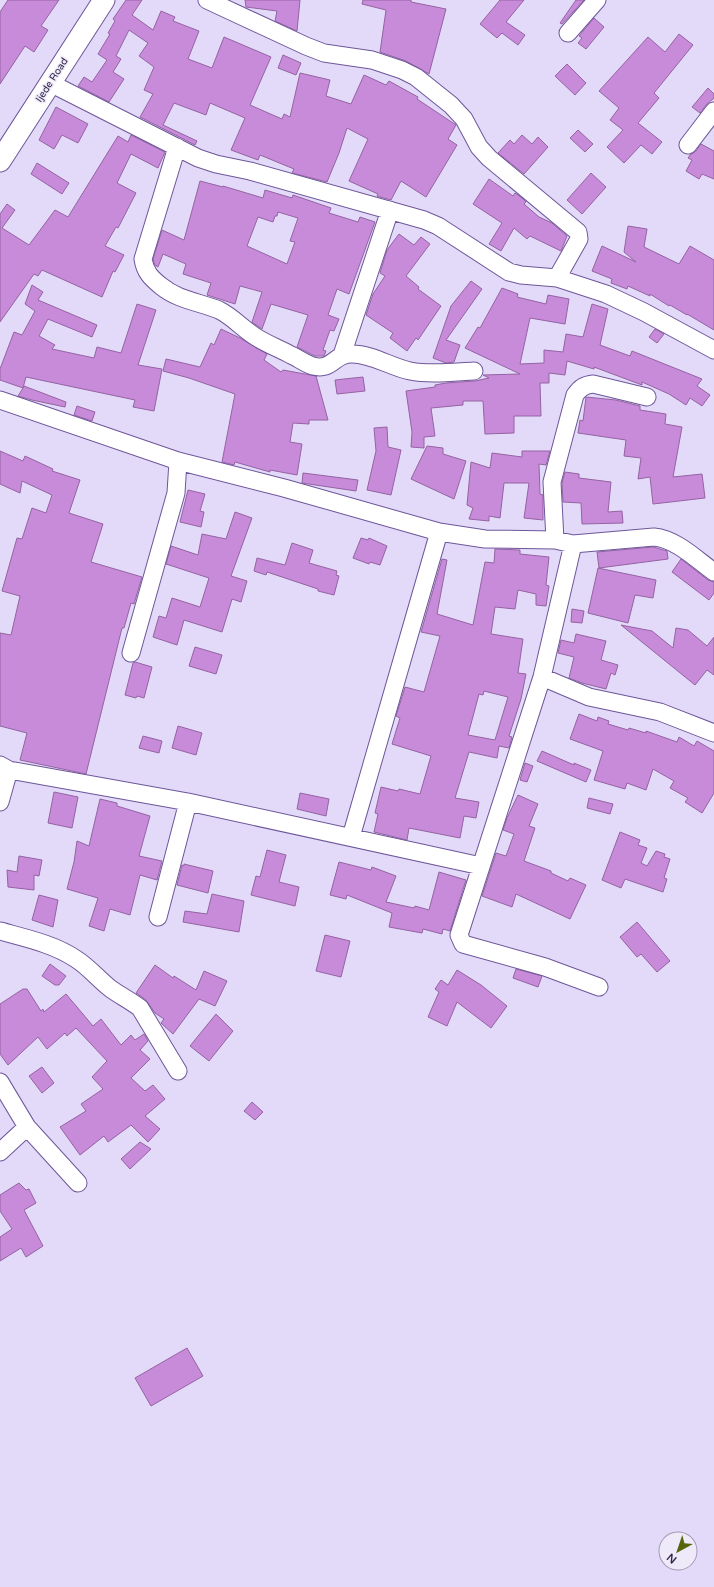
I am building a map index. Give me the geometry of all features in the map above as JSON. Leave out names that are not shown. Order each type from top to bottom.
[{"type":"main road","name":"Ijede Road","points":[[0,161],[104,0]]},
{"type":"street","points":[[207,0],[306,46],[324,52],[372,60],[402,70],[416,77],[451,106],[464,119],[479,148],[489,158],[578,232],[579,239],[557,278]]},
{"type":"street","points":[[568,33],[597,0]]},
{"type":"street","points":[[50,83],[198,158],[216,164],[250,171],[424,220],[438,226],[509,272],[521,275],[557,278],[585,286],[626,303],[714,350]]},
{"type":"street","points":[[688,145],[714,111]]},
{"type":"street","points":[[177,147],[143,259],[144,268],[150,277],[178,297],[219,310],[256,337],[312,365],[323,367],[330,364],[342,355],[354,354],[365,356],[411,371],[474,371]]},
{"type":"street","points":[[342,355],[390,210]]},
{"type":"street","points":[[555,540],[552,482],[575,395],[579,389],[585,385],[593,384],[647,397]]},
{"type":"street","points":[[0,400],[178,461],[284,488],[439,532],[485,539],[555,540],[573,544],[654,537],[663,538],[674,543],[714,572]]},
{"type":"street","points":[[132,653],[176,493],[178,461]]},
{"type":"street","points":[[351,837],[439,532]]},
{"type":"street","points":[[573,544],[542,677],[459,935],[463,944],[545,967],[599,986]]},
{"type":"street","points":[[542,677],[589,697],[660,712],[714,733]]},
{"type":"street","points":[[0,802],[4,768],[188,802],[481,866]]},
{"type":"street","points":[[158,917],[188,802]]},
{"type":"street","points":[[0,931],[33,940],[67,953],[77,959],[112,989],[132,1001],[140,1008],[178,1071]]},
{"type":"street","points":[[0,1082],[27,1127],[78,1183]]},
{"type":"street","points":[[0,1152],[27,1127]]},
{"type":"building","points":[[8,0],[59,0],[41,26],[48,30],[34,52],[25,46],[0,84],[0,12]]},
{"type":"building","points":[[126,0],[142,0],[132,15],[153,30],[161,11],[175,17],[173,21],[199,31],[188,59],[212,68],[224,37],[271,57],[250,105],[282,119],[284,114],[290,117],[300,73],[330,80],[326,96],[351,104],[364,75],[386,85],[389,81],[418,97],[417,99],[456,125],[448,139],[457,145],[426,197],[401,181],[391,200],[377,196],[378,194],[349,181],[368,139],[347,128],[327,182],[292,173],[294,169],[260,155],[258,160],[231,150],[245,118],[210,103],[206,115],[174,103],[163,125],[197,141],[195,145],[140,117],[153,94],[144,90],[154,67],[139,56],[148,43],[129,30],[116,56],[121,59],[113,72],[124,79],[109,102],[78,86],[84,77],[92,82],[107,60],[98,54],[110,34],[108,33],[115,21],[113,19]]},
{"type":"building","points":[[245,0],[300,0],[297,31],[275,21],[277,11],[246,7]]},
{"type":"building","points":[[363,0],[411,0],[411,2],[446,9],[429,74],[406,61],[380,52],[386,10],[362,4]]},
{"type":"building","points":[[500,0],[524,0],[506,22],[525,35],[518,45],[502,33],[497,38],[480,24]]},
{"type":"building","points":[[576,0],[584,0],[562,24],[560,23]]},
{"type":"building","points":[[594,18],[604,27],[586,49],[578,43],[582,38],[579,36]]},
{"type":"building","points":[[679,34],[693,45],[654,93],[659,98],[638,123],[662,142],[652,154],[641,145],[624,163],[607,147],[623,130],[610,120],[619,108],[599,91],[648,37],[665,52]]},
{"type":"building","points":[[283,55],[301,63],[296,75],[278,68]]},
{"type":"building","points":[[567,64],[586,83],[575,95],[555,76]]},
{"type":"building","points":[[708,88],[714,94],[714,98],[700,113],[692,107]]},
{"type":"building","points":[[56,107],[88,124],[78,143],[62,135],[54,149],[39,140]]},
{"type":"building","points":[[578,130],[593,144],[585,152],[570,138]]},
{"type":"building","points":[[131,135],[165,152],[158,168],[131,154],[117,183],[136,193],[118,228],[116,227],[105,246],[124,255],[115,272],[113,271],[102,297],[42,270],[38,276],[34,274],[0,322],[0,214],[7,204],[15,210],[2,228],[29,245],[55,210],[68,217],[118,136],[128,142]]},
{"type":"building","points":[[522,135],[532,144],[538,137],[548,147],[524,174],[498,153],[510,140],[514,144]]},
{"type":"building","points":[[701,144],[714,151],[714,179],[702,174],[699,179],[686,171],[692,160],[688,158]]},
{"type":"building","points":[[37,163],[69,183],[62,194],[31,174]]},
{"type":"building","points":[[591,173],[606,187],[582,214],[567,200]]},
{"type":"building","points":[[489,179],[513,196],[515,193],[522,198],[526,202],[524,204],[539,217],[552,223],[567,236],[561,251],[530,236],[527,239],[514,228],[501,251],[489,244],[502,223],[473,204]]},
{"type":"building","points":[[200,181],[263,198],[265,190],[292,198],[293,195],[331,208],[329,213],[358,222],[360,217],[375,222],[349,294],[337,289],[328,315],[339,319],[334,331],[330,330],[323,350],[326,351],[324,356],[315,356],[297,347],[308,315],[271,304],[262,329],[252,322],[262,292],[240,286],[235,304],[207,295],[211,283],[183,274],[186,264],[163,254],[158,267],[155,265],[153,259],[162,230],[184,240]],"holes":[[[278,212],[298,218],[290,241],[295,242],[287,264],[247,246],[258,217],[273,222]]]},
{"type":"building","points":[[628,226],[647,229],[644,247],[679,264],[690,246],[714,260],[714,330],[650,294],[650,296],[628,286],[627,289],[611,283],[612,279],[592,271],[602,246],[636,262],[624,252]]},
{"type":"building","points":[[399,234],[414,245],[421,237],[430,244],[406,276],[419,287],[418,289],[441,306],[418,340],[416,338],[407,351],[390,338],[393,333],[366,315],[373,294],[385,276],[380,273],[387,250]]},
{"type":"building","points":[[471,281],[482,289],[446,340],[460,345],[454,362],[446,363],[433,358],[451,306]]},
{"type":"building","points":[[32,285],[43,292],[38,300],[97,325],[92,337],[48,319],[39,336],[55,345],[52,349],[94,358],[97,347],[121,353],[137,304],[156,310],[138,365],[162,369],[154,411],[133,407],[135,400],[26,377],[23,388],[0,380],[0,369],[14,332],[22,335],[35,311],[25,304]]},
{"type":"building","points":[[502,288],[518,294],[517,297],[546,304],[548,295],[569,299],[565,324],[530,318],[520,364],[544,363],[544,350],[563,352],[566,334],[583,337],[592,304],[608,309],[600,345],[630,356],[632,351],[702,379],[697,386],[710,395],[702,406],[690,398],[686,405],[669,394],[642,382],[642,385],[594,367],[594,369],[567,361],[565,375],[549,373],[549,383],[540,383],[541,416],[514,416],[514,433],[485,434],[483,401],[463,401],[463,405],[431,408],[435,436],[424,437],[424,448],[411,447],[412,432],[406,391],[435,387],[435,385],[446,383],[475,381],[489,378],[483,375],[520,374],[465,348],[478,327],[480,328]]},
{"type":"building","points":[[221,329],[267,354],[264,360],[281,372],[283,370],[316,376],[328,420],[309,420],[309,424],[293,423],[290,442],[302,444],[297,475],[270,470],[270,472],[235,462],[234,465],[222,462],[235,394],[189,378],[163,371],[166,359],[200,367],[211,343],[214,345]]},
{"type":"building","points":[[655,329],[664,334],[657,343],[649,337]]},
{"type":"building","points":[[363,377],[365,391],[337,394],[335,380]]},
{"type":"building","points":[[24,386],[66,402],[65,407],[18,396]]},
{"type":"building","points":[[586,397],[616,400],[640,406],[640,410],[666,414],[665,424],[682,427],[673,477],[702,474],[705,498],[653,504],[650,477],[638,479],[641,458],[624,456],[626,440],[578,433],[580,420],[583,421]]},
{"type":"building","points":[[77,406],[95,412],[92,421],[74,415]]},
{"type":"building","points":[[387,427],[388,447],[401,450],[391,495],[367,490],[376,451],[374,428]]},
{"type":"building","points":[[427,446],[443,448],[443,454],[466,461],[454,499],[411,479]]},
{"type":"building","points":[[0,451],[23,461],[25,456],[53,469],[52,471],[80,480],[69,513],[103,524],[91,562],[142,577],[134,604],[131,603],[124,628],[122,628],[86,774],[20,760],[27,733],[0,726],[0,633],[11,635],[20,596],[2,591],[17,538],[22,539],[32,508],[46,513],[52,495],[22,481],[20,493],[0,484]]},
{"type":"building","points":[[522,451],[550,451],[546,465],[539,464],[540,494],[543,495],[543,520],[524,518],[529,483],[504,483],[500,518],[489,516],[489,521],[469,519],[473,508],[467,505],[471,462],[490,468],[492,453],[522,457]]},
{"type":"building","points":[[565,472],[579,474],[579,478],[611,482],[608,512],[622,511],[623,523],[582,524],[581,503],[563,502],[562,483]]},
{"type":"building","points":[[303,473],[358,480],[356,491],[302,483]]},
{"type":"building","points":[[188,490],[205,494],[200,511],[204,512],[201,527],[180,522]]},
{"type":"building","points":[[235,512],[252,518],[231,576],[247,581],[241,602],[232,599],[222,632],[184,620],[177,645],[153,637],[159,616],[166,618],[172,598],[200,607],[209,578],[166,564],[171,546],[198,555],[202,534],[226,539]]},
{"type":"building","points":[[361,538],[368,540],[369,538],[387,546],[380,565],[370,562],[369,564],[353,558]]},
{"type":"building","points":[[292,543],[313,550],[309,563],[337,571],[336,575],[339,576],[334,595],[318,591],[318,589],[267,572],[266,575],[254,571],[257,558],[285,565]]},
{"type":"building","points":[[653,547],[667,551],[668,559],[599,568],[597,552]]},
{"type":"building","points":[[495,549],[520,550],[520,554],[549,557],[546,585],[549,586],[546,606],[536,605],[536,594],[518,590],[515,609],[495,607],[491,634],[523,639],[518,673],[526,674],[521,699],[509,736],[512,737],[509,748],[499,746],[497,758],[469,752],[455,798],[479,802],[476,818],[464,816],[460,838],[409,828],[407,840],[374,832],[378,814],[375,813],[381,787],[398,791],[399,789],[420,794],[431,756],[392,744],[400,718],[396,716],[405,687],[424,692],[440,636],[421,632],[442,559],[447,560],[437,614],[473,625],[485,562],[494,563]],"holes":[[[484,691],[508,697],[495,740],[468,735],[479,694],[483,695]]]},
{"type":"building","points":[[681,559],[708,580],[714,582],[714,593],[709,600],[672,572]]},
{"type":"building","points":[[598,568],[656,580],[653,598],[635,595],[628,623],[588,613]]},
{"type":"building","points":[[572,609],[584,611],[582,623],[571,622]]},
{"type":"building","points":[[621,625],[652,631],[673,648],[676,628],[688,630],[707,646],[714,637],[714,675],[707,670],[695,685]]},
{"type":"building","points":[[576,634],[606,641],[601,660],[618,665],[615,675],[611,673],[606,689],[569,678],[574,657],[558,653],[561,640],[574,643]]},
{"type":"building","points":[[195,647],[222,655],[216,674],[189,666]]},
{"type":"building","points":[[135,662],[152,667],[144,698],[137,696],[136,698],[125,695],[133,663]]},
{"type":"building","points":[[579,714],[597,721],[598,717],[609,721],[608,724],[628,730],[629,728],[646,733],[646,731],[677,742],[679,737],[694,746],[697,741],[714,751],[714,793],[702,813],[685,802],[688,798],[670,788],[674,781],[653,769],[646,790],[627,783],[625,789],[594,780],[603,751],[570,739]]},
{"type":"building","points":[[178,726],[202,733],[196,755],[172,748]]},
{"type":"building","points":[[143,736],[162,741],[159,753],[139,748]]},
{"type":"building","points":[[542,751],[574,765],[574,763],[591,770],[586,782],[537,761]]},
{"type":"building","points":[[525,763],[533,766],[527,782],[520,780]]},
{"type":"building","points":[[54,792],[78,797],[72,828],[48,823]]},
{"type":"building","points":[[300,793],[329,799],[326,816],[297,809]]},
{"type":"building","points":[[518,795],[538,804],[529,826],[535,828],[524,861],[551,871],[551,873],[568,881],[570,878],[586,885],[570,919],[516,894],[512,907],[482,896],[496,853],[506,856],[514,834],[503,830]]},
{"type":"building","points":[[589,798],[613,804],[610,814],[587,808]]},
{"type":"building","points":[[100,799],[117,803],[117,806],[150,816],[139,856],[162,861],[157,880],[140,875],[130,915],[110,909],[104,931],[89,926],[98,898],[67,889],[74,862],[77,841],[89,846]]},
{"type":"building","points":[[620,832],[640,840],[638,845],[647,848],[641,863],[647,866],[656,851],[665,854],[664,857],[670,859],[664,878],[667,879],[663,892],[625,879],[621,888],[602,880]]},
{"type":"building","points":[[267,850],[286,855],[279,882],[299,887],[295,906],[251,895],[256,876],[260,877]]},
{"type":"building","points":[[19,856],[42,860],[39,876],[34,875],[34,890],[8,887],[7,870],[17,872]]},
{"type":"building","points":[[339,862],[371,870],[372,867],[396,876],[386,902],[414,908],[415,906],[429,910],[439,872],[466,880],[450,931],[443,929],[442,934],[423,929],[422,933],[389,927],[392,913],[347,895],[346,899],[330,895]]},
{"type":"building","points":[[184,864],[213,871],[208,893],[177,885],[182,865],[184,866]]},
{"type":"building","points":[[212,894],[244,901],[239,932],[183,922],[185,911],[207,914]]},
{"type":"building","points":[[39,895],[58,900],[53,927],[32,920]]},
{"type":"building","points":[[637,922],[670,961],[657,972],[641,954],[637,957],[620,937]]},
{"type":"building","points":[[325,935],[350,941],[341,977],[316,971]]},
{"type":"building","points":[[50,964],[66,976],[59,985],[55,985],[42,976]]},
{"type":"building","points":[[155,965],[173,978],[174,976],[196,990],[204,971],[227,981],[215,1006],[199,999],[173,1034],[161,1023],[164,1019],[155,1013],[146,1000],[136,993]]},
{"type":"building","points":[[516,969],[542,976],[538,987],[513,978]]},
{"type":"building","points":[[457,970],[481,985],[507,1006],[491,1028],[457,1002],[447,1026],[428,1017],[439,992],[435,989],[441,980],[448,985]]},
{"type":"building","points":[[23,989],[27,989],[41,1011],[43,1009],[44,1012],[66,994],[93,1026],[101,1019],[121,1045],[131,1035],[135,1040],[144,1034],[148,1041],[140,1050],[150,1059],[131,1078],[145,1091],[153,1085],[165,1099],[145,1116],[160,1129],[148,1142],[131,1125],[108,1142],[104,1136],[80,1155],[60,1127],[86,1111],[81,1104],[103,1089],[92,1077],[107,1061],[76,1028],[67,1036],[65,1033],[47,1049],[38,1037],[8,1065],[0,1054],[0,1004]]},
{"type":"building","points":[[216,1014],[233,1031],[209,1061],[190,1046]]},
{"type":"building","points":[[42,1067],[54,1083],[42,1093],[29,1076]]},
{"type":"building","points":[[252,1102],[263,1112],[255,1120],[244,1111]]},
{"type":"building","points":[[140,1142],[151,1149],[130,1169],[121,1159]]},
{"type":"building","points":[[19,1183],[26,1190],[29,1189],[36,1203],[24,1210],[43,1246],[26,1257],[21,1248],[0,1261],[0,1237],[12,1229],[0,1211],[0,1195]]},
{"type":"building","points":[[187,1348],[203,1376],[151,1406],[135,1378]]}]
